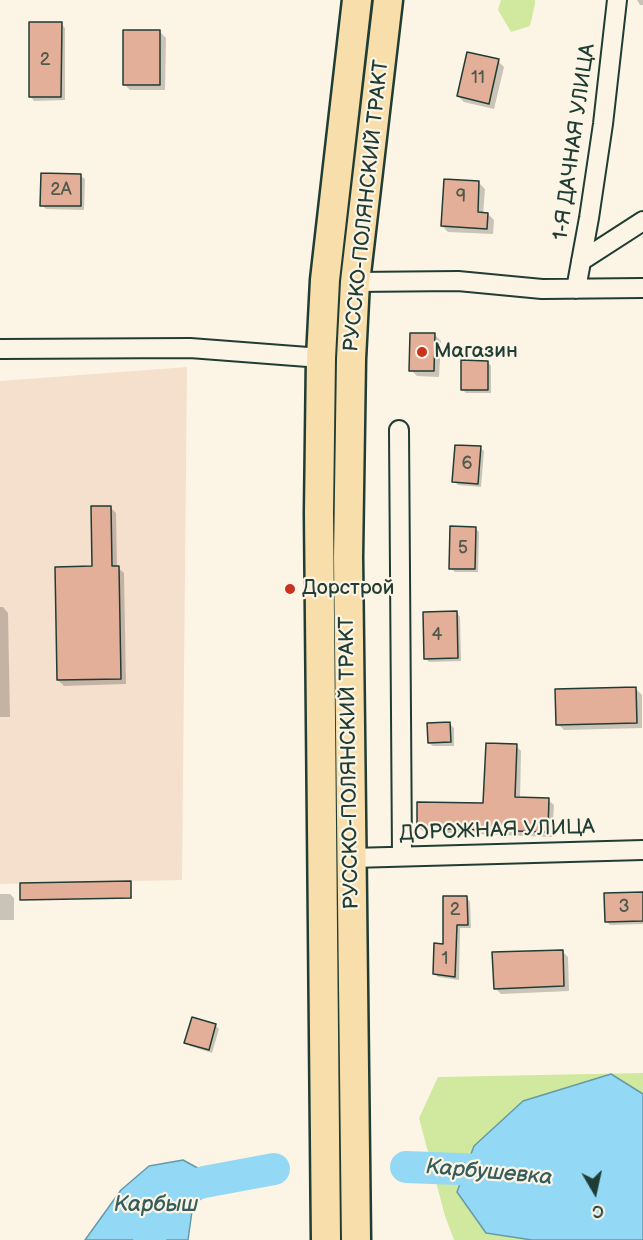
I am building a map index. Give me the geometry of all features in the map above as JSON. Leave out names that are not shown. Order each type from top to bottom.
[{"type":"main road","name":"РУССКО-ПОЛЯНСКИЙ ТРАКТ","points":[[326,1240],[318,513],[321,358],[325,280],[357,0]]},
{"type":"main road","name":"РУССКО-ПОЛЯНСКИЙ ТРАКТ","points":[[356,1240],[348,557],[351,359],[355,282],[388,0]]},
{"type":"street","name":"1-Я ДАЧНАЯ УЛИЦА","points":[[576,289],[603,124],[617,0]]},
{"type":"street","points":[[582,261],[643,221]]},
{"type":"street","points":[[355,282],[458,281],[542,289],[643,288]]},
{"type":"street","points":[[0,349],[190,348],[321,358]]},
{"type":"street","points":[[399,430],[402,856]]},
{"type":"street","name":"ДОРОЖНАЯ УЛИЦА","points":[[352,858],[643,850]]},
{"type":"shaded area","points":[[187,367],[182,880],[0,884],[0,381]]},
{"type":"green space","points":[[501,0],[535,0],[530,26],[511,32],[498,10]]},
{"type":"green space","points":[[643,1073],[643,1240],[454,1240],[445,1216],[419,1118],[438,1077]]},
{"type":"water","points":[[611,1074],[643,1094],[643,1240],[532,1240],[486,1233],[457,1192],[474,1146],[523,1101]]},
{"type":"water","name":"Карбыш","points":[[183,1160],[225,1183],[193,1204],[188,1240],[85,1240],[121,1190],[149,1166]]},
{"type":"building","points":[[29,22],[62,22],[61,97],[29,97]]},
{"type":"building","points":[[123,30],[160,30],[160,85],[123,85]]},
{"type":"building","points":[[467,52],[499,59],[489,104],[457,96]]},
{"type":"building","points":[[41,173],[81,174],[81,206],[40,206]]},
{"type":"building","points":[[444,179],[479,181],[478,212],[488,213],[487,229],[441,226]]},
{"type":"building","name":"Магазин","points":[[410,333],[435,333],[434,371],[409,371]]},
{"type":"building","points":[[461,360],[488,361],[488,390],[461,390]]},
{"type":"building","points":[[455,445],[481,446],[478,484],[452,482]]},
{"type":"building","points":[[91,506],[111,506],[112,566],[119,566],[121,679],[57,680],[55,567],[92,566]]},
{"type":"building","points":[[450,526],[476,527],[475,569],[449,569]]},
{"type":"building","points":[[457,611],[458,658],[424,659],[423,612]]},
{"type":"building","points":[[636,687],[637,723],[556,725],[555,689]]},
{"type":"building","points":[[450,722],[451,742],[428,743],[427,723]]},
{"type":"building","points":[[486,743],[517,744],[515,797],[549,798],[548,832],[417,828],[417,802],[483,803]]},
{"type":"building","points":[[131,881],[131,898],[20,900],[20,883]]},
{"type":"building","points":[[643,892],[643,921],[605,922],[604,893]]},
{"type":"building","points":[[443,896],[467,896],[468,925],[457,925],[455,977],[433,974],[434,943],[443,944]]},
{"type":"building","points":[[563,950],[564,986],[494,989],[492,952]]},
{"type":"building","points":[[192,1017],[216,1024],[209,1050],[184,1043]]},
{"type":"waterway","name":"Карбушевка","points":[[406,1167],[509,1171]]},
{"type":"waterway","name":"Карбушевка","points":[[149,1240],[158,1219],[177,1190],[204,1182],[274,1169]]},
{"type":"place","name":"Магазин","points":[[422,352]]},
{"type":"place","name":"Дорстрой","points":[[290,589]]}]
